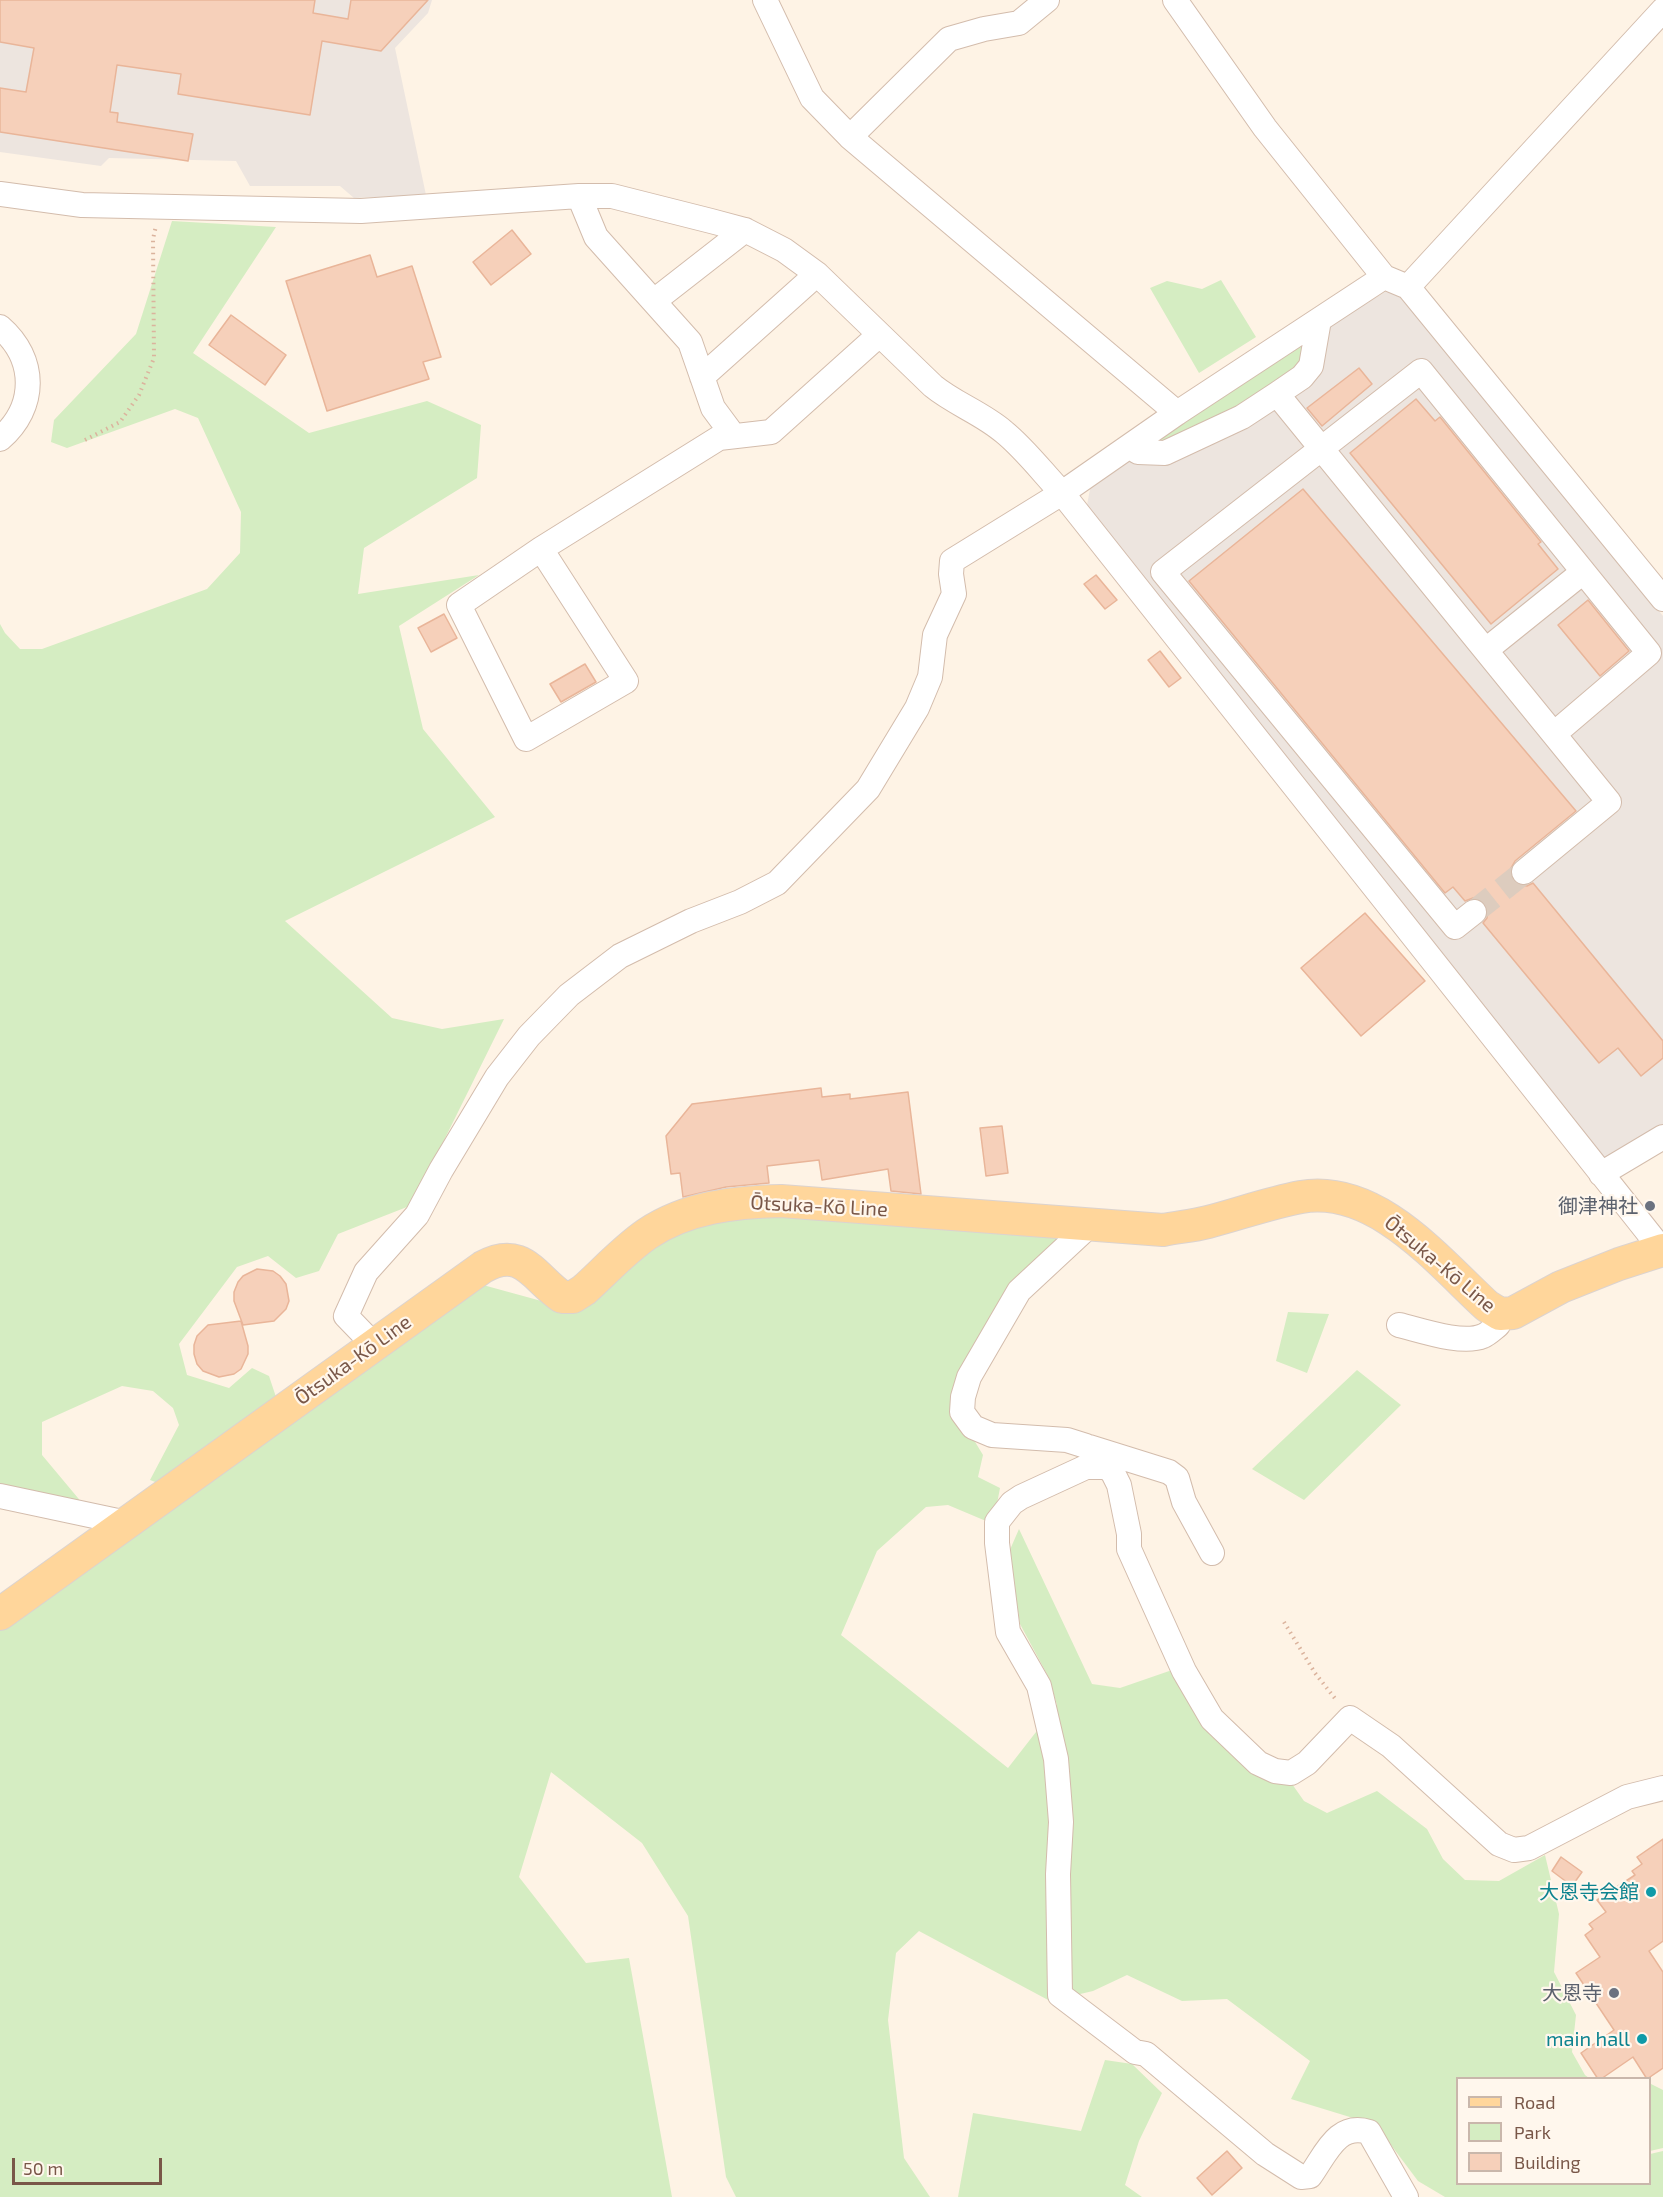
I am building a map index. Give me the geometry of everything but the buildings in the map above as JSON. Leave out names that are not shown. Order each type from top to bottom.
[{"type":"main road","name":"Ōtsuka-Kō Line","points":[[0,1614],[483,1267],[496,1260],[509,1259],[523,1264],[562,1297],[573,1297],[584,1290],[647,1234],[710,1207],[747,1202],[781,1201],[1163,1230],[1205,1223],[1302,1197],[1328,1197],[1373,1209],[1402,1227],[1487,1306],[1500,1314],[1513,1313],[1561,1287],[1663,1250]]},
{"type":"street","points":[[765,0],[812,98],[850,137],[1177,413]]},
{"type":"street","points":[[850,137],[949,39],[984,29],[1019,23],[1047,0]]},
{"type":"street","points":[[1175,0],[1265,128],[1384,277],[1408,287],[1663,599]]},
{"type":"street","points":[[1408,287],[1539,147],[1657,7]]},
{"type":"street","points":[[579,196],[596,237],[690,342],[713,408],[733,435]]},
{"type":"street","points":[[6,198],[82,205],[361,211],[579,196],[612,196],[745,230],[784,250],[817,274],[933,386],[951,400],[987,419],[1005,432],[1062,493],[1663,1250]]},
{"type":"street","points":[[654,301],[745,230]]},
{"type":"street","points":[[702,377],[817,274]]},
{"type":"street","points":[[374,1345],[346,1316],[366,1272],[417,1215],[441,1170],[497,1077],[529,1036],[569,995],[620,956],[691,921],[740,902],[777,883],[868,789],[917,708],[930,677],[935,635],[954,594],[952,561],[1062,493],[1177,413],[1384,277]]},
{"type":"street","points":[[1130,446],[1138,452],[1165,453],[1242,417],[1277,394],[1302,377],[1311,366],[1319,320]]},
{"type":"street","points":[[0,327],[21,351],[27,367],[28,384],[20,415],[11,429],[0,439]]},
{"type":"street","points":[[541,549],[626,681],[526,739],[459,605],[541,549],[719,438],[771,432],[879,335]]},
{"type":"street","points":[[1474,912],[1455,927],[1163,572],[1421,371],[1649,653],[1554,734]]},
{"type":"street","points":[[1277,394],[1609,802],[1524,872]]},
{"type":"street","points":[[1486,650],[1583,572]]},
{"type":"street","points":[[1601,1173],[1663,1137]]},
{"type":"street","points":[[1090,1225],[1019,1291],[969,1377],[963,1397],[962,1412],[973,1427],[992,1435],[1067,1440],[1169,1472],[1177,1478],[1184,1502],[1212,1553]]},
{"type":"street","points":[[1399,1325],[1449,1338],[1476,1338],[1483,1336],[1498,1325],[1500,1314]]},
{"type":"street","points":[[1086,1446],[1113,1473],[1119,1485],[1129,1533],[1129,1549],[1184,1671],[1212,1719],[1258,1763],[1275,1771],[1291,1773],[1307,1763],[1350,1718],[1390,1746],[1499,1845],[1514,1851],[1529,1848],[1627,1797],[1663,1788]]},
{"type":"street","points":[[1106,1467],[1086,1467],[1021,1497],[1008,1507],[997,1522],[997,1543],[1008,1632],[1039,1686],[1056,1759],[1061,1822],[1058,1874],[1060,1995],[1136,2052],[1146,2054],[1265,2154],[1301,2177],[1310,2176],[1340,2134],[1358,2128],[1369,2132],[1406,2197]]},
{"type":"street","points":[[0,1496],[126,1523]]},
{"type":"path","points":[[85,440],[120,423],[139,395],[154,358],[153,239],[161,207]]},
{"type":"path","points":[[1284,1622],[1315,1673],[1350,1718]]},
{"type":"shaded area","points":[[0,0],[432,0],[428,13],[395,48],[426,195],[354,198],[340,186],[250,186],[236,161],[109,158],[101,166],[0,152]]},
{"type":"shaded area","points":[[1385,292],[1398,293],[1404,297],[1663,616],[1663,1127],[1604,1159],[1090,514],[1087,505],[1091,484],[1223,392]]},
{"type":"green space","points":[[172,221],[276,227],[193,353],[309,433],[427,401],[481,425],[477,478],[364,548],[358,594],[479,575],[399,626],[423,729],[495,817],[285,921],[392,1018],[442,1029],[504,1019],[412,1205],[338,1234],[319,1271],[296,1278],[268,1256],[237,1267],[179,1344],[187,1375],[229,1388],[252,1368],[269,1376],[277,1400],[163,1485],[150,1480],[179,1425],[173,1408],[153,1391],[122,1386],[42,1422],[42,1455],[83,1504],[0,1486],[0,624],[20,649],[42,649],[207,589],[240,553],[241,512],[198,418],[175,409],[67,448],[51,442],[54,420],[136,334]]},
{"type":"green space","points":[[1221,280],[1256,337],[1199,373],[1150,288],[1167,281],[1202,289]]},
{"type":"green space","points":[[1305,342],[1297,373],[1166,446],[1146,443]]},
{"type":"green space","points":[[750,1211],[1060,1238],[960,1417],[983,1455],[978,1477],[1000,1488],[996,1509],[986,1521],[948,1505],[926,1507],[877,1551],[841,1635],[1008,1768],[1057,1705],[1049,1678],[1020,1624],[1009,1552],[1019,1529],[1092,1684],[1120,1688],[1175,1669],[1228,1749],[1241,1762],[1253,1769],[1285,1774],[1304,1801],[1327,1813],[1377,1791],[1427,1829],[1443,1859],[1465,1880],[1499,1881],[1545,1855],[1559,1914],[1554,1972],[1576,2015],[1572,2052],[1588,2077],[1456,2077],[1456,2185],[1651,2185],[1651,2154],[1663,2151],[1663,2197],[1445,2197],[1418,2181],[1376,2125],[1291,2099],[1310,2061],[1227,1999],[1182,2001],[1127,1975],[1093,1991],[1050,2001],[919,1931],[896,1953],[888,2020],[904,2158],[930,2197],[736,2197],[726,2177],[688,1916],[642,1843],[551,1772],[519,1877],[586,1963],[629,1958],[672,2197],[0,2197],[0,1628],[483,1285],[556,1305],[656,1241]]},
{"type":"green space","points":[[1288,1312],[1329,1314],[1307,1373],[1276,1361]]},
{"type":"green space","points":[[1357,1370],[1401,1405],[1304,1500],[1252,1469]]},
{"type":"green space","points":[[1105,2060],[1132,2064],[1162,2093],[1139,2141],[1125,2185],[1142,2197],[958,2197],[973,2113],[1081,2131]]},
{"type":"green space","points":[[1651,2084],[1663,2090],[1663,2148],[1651,2151]]},
{"type":"tunnel","points":[[1474,912],[1524,872]]},
{"type":"place","name":"御津神社","points":[[1650,1206]]},
{"type":"place","name":"大恩寺会館","points":[[1651,1892]]},
{"type":"place","name":"大恩寺","points":[[1614,1993]]},
{"type":"place","name":"main hall","points":[[1642,2039]]}]
